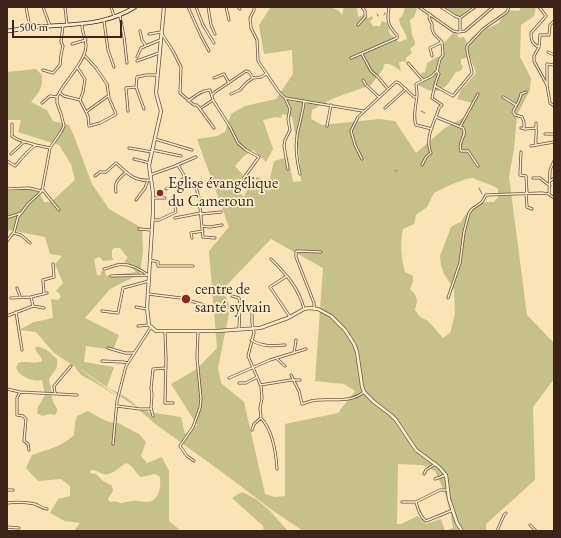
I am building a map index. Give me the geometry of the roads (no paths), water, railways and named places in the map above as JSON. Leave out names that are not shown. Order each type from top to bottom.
[{"type":"main road","points":[[7,32],[30,28],[104,21],[120,16],[129,9],[135,7]]},
{"type":"street","points":[[26,7],[30,28]]},
{"type":"street","points":[[43,7],[50,26]]},
{"type":"street","points":[[65,7],[68,25]]},
{"type":"street","points":[[111,7],[115,18]]},
{"type":"street","points":[[164,7],[157,96],[162,110],[150,163],[150,175],[152,180],[152,230],[147,309],[150,326],[156,332],[198,332],[254,329],[267,326],[290,317],[304,309],[314,308],[321,310],[336,320],[352,340],[357,352],[364,392],[391,415],[416,450],[435,464],[446,475],[449,499],[462,531]]},
{"type":"street","points":[[188,7],[209,51]]},
{"type":"street","points":[[196,7],[203,25],[214,43]]},
{"type":"street","points":[[208,7],[211,25],[215,34]]},
{"type":"street","points":[[226,7],[229,20]]},
{"type":"street","points":[[254,7],[250,18],[250,28],[257,40],[258,61],[279,92],[285,98],[290,109],[288,119],[290,130],[284,146],[288,169]]},
{"type":"street","points":[[358,25],[365,17],[365,11],[362,7]]},
{"type":"street","points":[[351,58],[397,38],[397,35],[390,28],[387,18],[389,7]]},
{"type":"street","points":[[421,7],[453,30],[460,32],[465,31],[493,7]]},
{"type":"street","points":[[441,7],[460,18]]},
{"type":"street","points":[[460,18],[475,7]]},
{"type":"street","points":[[435,86],[453,96],[472,72],[467,46],[483,29],[507,12],[508,7]]},
{"type":"street","points":[[539,7],[546,16],[532,30],[531,33],[531,40],[539,47]]},
{"type":"street","points":[[422,165],[430,153],[428,146],[432,129],[442,105],[432,99],[435,82],[439,73],[437,71],[440,59],[443,55],[442,42],[434,34],[432,24],[428,18],[430,14]]},
{"type":"street","points":[[120,16],[127,63]]},
{"type":"street","points":[[460,18],[460,32]]},
{"type":"street","points":[[104,21],[108,50],[114,67]]},
{"type":"street","points":[[547,85],[534,61],[534,56],[539,47],[540,35],[549,35],[550,25],[554,21]]},
{"type":"street","points":[[7,241],[13,233],[18,217],[42,190],[50,148],[64,126],[62,114],[57,105],[57,97],[84,56],[86,49],[86,40],[82,23]]},
{"type":"street","points":[[43,70],[53,73],[60,65],[64,46],[61,42],[63,25]]},
{"type":"street","points":[[140,31],[142,40],[146,46]]},
{"type":"street","points":[[149,34],[162,33]]},
{"type":"street","points":[[162,33],[181,69],[180,93],[188,101],[194,105],[197,105],[201,109],[214,128]]},
{"type":"street","points":[[137,57],[140,49],[161,39]]},
{"type":"street","points":[[72,44],[86,40]]},
{"type":"street","points":[[432,56],[430,48],[442,42]]},
{"type":"street","points":[[137,62],[160,52]]},
{"type":"street","points":[[548,52],[554,54]]},
{"type":"street","points":[[362,54],[371,71],[378,76],[388,89]]},
{"type":"street","points":[[60,92],[64,96],[80,100],[86,112],[90,126],[116,114],[108,96],[107,86],[101,74],[93,63],[84,56]]},
{"type":"street","points":[[408,63],[423,80]]},
{"type":"street","points":[[554,65],[547,65],[547,85],[550,103],[554,106]]},
{"type":"street","points":[[77,67],[85,80],[83,94],[80,100]]},
{"type":"street","points":[[212,95],[246,71],[253,78]]},
{"type":"street","points":[[432,129],[416,125],[415,123],[414,112],[417,95],[416,84],[432,76],[437,71]]},
{"type":"street","points":[[214,78],[224,74],[229,83]]},
{"type":"street","points":[[231,94],[240,90],[253,78],[261,77],[266,74]]},
{"type":"street","points":[[144,109],[136,87],[137,77],[158,75]]},
{"type":"street","points":[[364,80],[366,85],[379,97]]},
{"type":"street","points":[[362,159],[355,146],[351,131],[363,111],[397,82],[416,97]]},
{"type":"street","points":[[128,111],[126,88],[136,87]]},
{"type":"street","points":[[385,108],[406,89]]},
{"type":"street","points":[[188,101],[196,95],[210,90],[213,100],[238,143],[246,150],[259,157],[243,179]]},
{"type":"street","points":[[524,129],[522,117],[515,115],[513,112],[516,105],[520,102],[521,94],[526,92]]},
{"type":"street","points":[[460,127],[478,94]]},
{"type":"street","points":[[42,103],[50,96],[57,97]]},
{"type":"street","points":[[86,112],[108,96]]},
{"type":"street","points":[[504,97],[516,105]]},
{"type":"street","points":[[285,98],[363,111]]},
{"type":"street","points":[[201,109],[213,100]]},
{"type":"street","points":[[300,174],[296,148],[304,101]]},
{"type":"street","points":[[327,126],[332,105]]},
{"type":"street","points":[[436,117],[460,127],[465,131],[459,144],[459,148],[461,151],[468,151],[478,166]]},
{"type":"street","points":[[536,123],[536,145]]},
{"type":"street","points":[[12,124],[12,136],[15,139],[50,148]]},
{"type":"street","points":[[522,128],[536,128]]},
{"type":"street","points":[[545,134],[554,134]]},
{"type":"street","points":[[155,140],[192,150]]},
{"type":"street","points":[[11,154],[24,142]]},
{"type":"street","points":[[531,146],[554,142]]},
{"type":"street","points":[[7,161],[15,166],[27,154],[30,148],[36,145]]},
{"type":"street","points":[[129,148],[181,156]]},
{"type":"street","points":[[521,152],[520,175],[526,176],[527,208],[532,209]]},
{"type":"street","points":[[150,175],[196,157]]},
{"type":"street","points":[[134,159],[150,163]]},
{"type":"street","points":[[549,194],[550,168],[554,161]]},
{"type":"street","points":[[95,176],[100,172],[106,172],[116,163],[126,172],[140,180],[152,180]]},
{"type":"street","points":[[177,165],[185,176],[195,184],[199,198],[203,238],[215,238]]},
{"type":"street","points":[[116,192],[116,182],[126,172]]},
{"type":"street","points":[[166,189],[178,183],[185,176]]},
{"type":"street","points":[[533,178],[540,178],[550,186]]},
{"type":"street","points":[[550,181],[554,178]]},
{"type":"street","points":[[136,200],[145,188],[148,180]]},
{"type":"street","points":[[7,188],[29,188],[42,190],[58,210]]},
{"type":"street","points":[[448,298],[460,263],[464,232],[470,211],[482,202],[486,195],[542,193],[549,194],[554,198]]},
{"type":"street","points":[[152,198],[165,198]]},
{"type":"street","points":[[152,220],[159,220],[176,212],[175,207]]},
{"type":"street","points":[[7,217],[22,212]]},
{"type":"street","points":[[176,218],[221,212]]},
{"type":"street","points":[[202,226],[210,227],[222,225]]},
{"type":"street","points":[[139,228],[152,230]]},
{"type":"street","points":[[192,238],[191,233],[203,231]]},
{"type":"street","points":[[13,233],[21,235],[30,243]]},
{"type":"street","points":[[314,308],[314,303],[296,256],[296,252],[321,252]]},
{"type":"street","points":[[271,259],[287,276],[298,291],[304,309]]},
{"type":"street","points":[[150,260],[158,262],[158,266],[193,266]]},
{"type":"street","points":[[11,298],[46,294],[43,280],[54,277],[53,264]]},
{"type":"street","points":[[104,269],[116,265],[131,265],[148,275]]},
{"type":"street","points":[[111,276],[148,275]]},
{"type":"street","points":[[287,276],[270,287],[290,317]]},
{"type":"street","points":[[102,311],[118,313],[123,288],[149,281]]},
{"type":"street","points":[[17,288],[19,296],[22,296]]},
{"type":"street","points":[[148,294],[181,298],[204,305],[206,310]]},
{"type":"street","points":[[31,296],[33,306]]},
{"type":"street","points":[[232,296],[239,298],[239,330]]},
{"type":"street","points":[[7,316],[33,306],[44,308]]},
{"type":"street","points":[[240,306],[252,307],[252,324],[254,329],[248,355],[260,385],[262,398],[260,408],[261,418],[267,426],[272,439],[276,454],[277,469]]},
{"type":"street","points":[[136,307],[147,309]]},
{"type":"street","points":[[16,312],[22,350]]},
{"type":"street","points":[[138,326],[150,326]]},
{"type":"street","points":[[113,444],[117,406],[126,366],[150,326]]},
{"type":"street","points":[[165,332],[165,403],[173,403]]},
{"type":"street","points":[[194,461],[187,456],[180,446],[193,427],[200,408],[201,399],[197,358],[198,332]]},
{"type":"street","points":[[252,340],[257,344],[265,346],[285,345]]},
{"type":"street","points":[[294,353],[296,340]]},
{"type":"street","points":[[108,348],[125,353],[134,353]]},
{"type":"street","points":[[228,378],[276,358],[306,349]]},
{"type":"street","points":[[276,358],[284,366]]},
{"type":"street","points":[[102,361],[128,363]]},
{"type":"street","points":[[55,393],[54,386],[71,366]]},
{"type":"street","points":[[153,416],[151,409],[153,369],[166,368]]},
{"type":"street","points":[[291,375],[299,391],[302,404],[312,401],[338,399],[346,400],[358,397],[364,392]]},
{"type":"street","points":[[239,383],[246,383],[257,377]]},
{"type":"street","points":[[260,385],[300,380]]},
{"type":"street","points":[[7,389],[20,392],[77,395]]},
{"type":"street","points":[[20,392],[17,398],[17,415],[23,416],[26,419],[24,441],[28,444],[29,450]]},
{"type":"street","points":[[117,406],[146,410],[151,409]]},
{"type":"street","points":[[252,430],[254,424],[261,418]]},
{"type":"street","points":[[424,474],[426,470],[435,464]]},
{"type":"street","points":[[435,479],[446,475]]},
{"type":"street","points":[[7,490],[12,490]]},
{"type":"street","points":[[402,502],[416,502],[440,490],[448,490]]},
{"type":"street","points":[[7,502],[33,504],[47,509]]},
{"type":"street","points":[[416,502],[418,511],[426,521],[453,510]]},
{"type":"street","points":[[497,531],[506,513]]},
{"type":"street","points":[[530,525],[536,531]]},
{"type":"street","points":[[7,528],[19,528]]},
{"type":"waterway","points":[[421,111],[425,113]]},
{"type":"waterway","points":[[479,188],[482,194]]},
{"type":"place","name":"Eglise évangélique du Cameroun","points":[[160,193]]},
{"type":"place","name":"centre de santé sylvain","points":[[186,299]]}]
